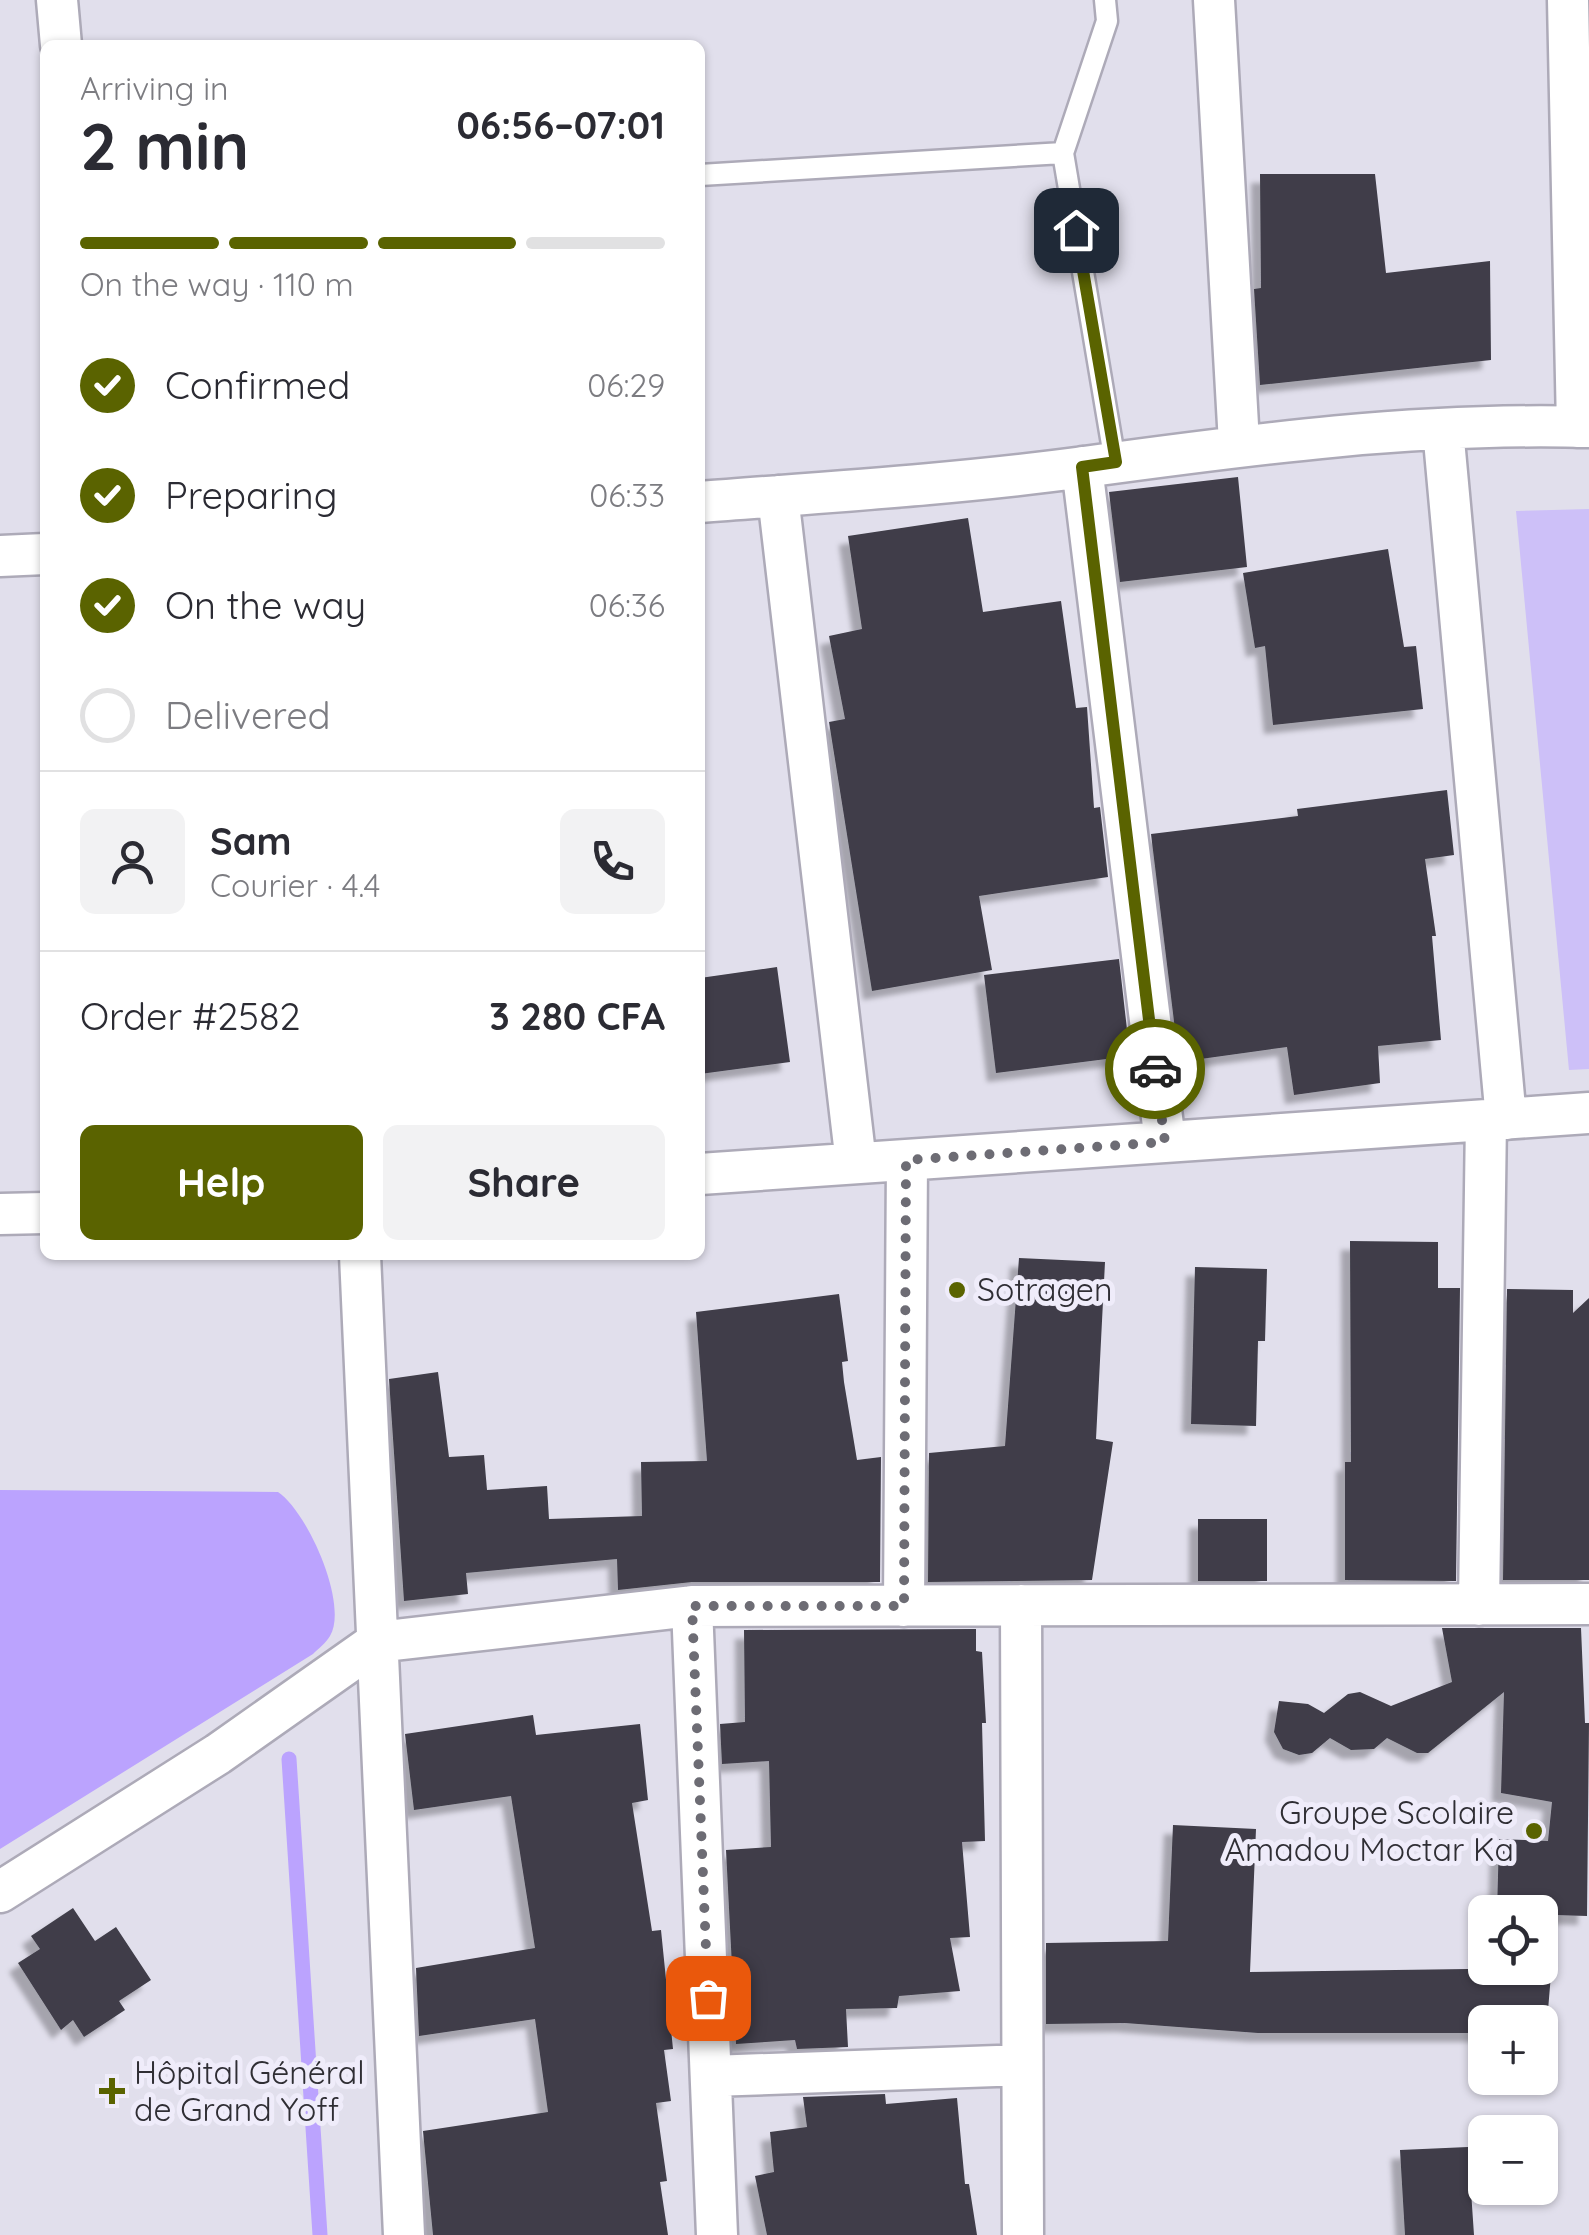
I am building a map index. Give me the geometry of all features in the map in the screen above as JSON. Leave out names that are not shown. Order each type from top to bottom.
[{"type":"street","points":[[56,0],[60,40]]},
{"type":"street","points":[[1214,0],[1239,443]]},
{"type":"street","points":[[705,502],[1098,464],[1239,443],[1444,429],[1583,427],[1568,0]]},
{"type":"street","points":[[1444,429],[1496,1120],[1478,1604]]},
{"type":"street","points":[[1098,464],[1165,1142]]},
{"type":"street","points":[[778,496],[856,1164]]},
{"type":"street","points":[[0,556],[40,554]]},
{"type":"street","points":[[705,1174],[1589,1113]]},
{"type":"street","points":[[904,1606],[906,1160]]},
{"type":"street","points":[[0,1214],[40,1212]]},
{"type":"street","points":[[360,1260],[404,2235]]},
{"type":"street","points":[[0,1892],[218,1754],[377,1642],[692,1606],[1589,1604]]},
{"type":"street","points":[[1020,1605],[1023,2235]]},
{"type":"street","points":[[692,1606],[717,2235]]},
{"type":"street","points":[[710,2076],[1022,2065]]},
{"type":"lane","points":[[1098,464],[1063,152],[1107,20],[1105,0]]},
{"type":"lane","points":[[705,175],[1063,152]]},
{"type":"shaded area","points":[[1589,509],[1589,1069],[1569,1070],[1516,511]]},
{"type":"shaded area","points":[[0,1490],[278,1492],[301,1518],[330,1581],[334,1621],[330,1636],[313,1654],[0,1849]]},
{"type":"building","points":[[1260,174],[1375,174],[1386,273],[1490,261],[1491,360],[1260,385],[1254,289],[1261,288]]},
{"type":"building","points":[[1238,477],[1247,567],[1120,582],[1109,492]]},
{"type":"building","points":[[968,518],[983,612],[1061,601],[1076,708],[1087,707],[1094,808],[1100,807],[1108,877],[979,896],[992,970],[872,991],[829,722],[845,719],[829,636],[862,629],[848,536]]},
{"type":"building","points":[[1388,549],[1404,647],[1416,646],[1423,709],[1273,725],[1265,646],[1255,648],[1243,573]]},
{"type":"building","points":[[1447,790],[1454,855],[1425,859],[1436,936],[1432,936],[1441,1040],[1378,1046],[1380,1083],[1294,1095],[1287,1047],[1179,1062],[1151,834],[1298,816],[1297,809]]},
{"type":"building","points":[[1119,959],[1130,1056],[996,1073],[984,975]]},
{"type":"building","points":[[777,967],[790,1062],[705,1073],[705,977]]},
{"type":"building","points":[[1350,1241],[1438,1242],[1438,1288],[1460,1288],[1456,1581],[1345,1580],[1345,1462],[1351,1462]]},
{"type":"building","points":[[1019,1258],[1105,1262],[1096,1439],[1113,1442],[1092,1580],[928,1582],[929,1453],[1005,1446]]},
{"type":"building","points":[[1195,1267],[1267,1269],[1265,1341],[1258,1341],[1256,1426],[1191,1424]]},
{"type":"building","points":[[1507,1289],[1573,1290],[1573,1313],[1589,1298],[1589,1580],[1503,1580]]},
{"type":"building","points":[[839,1294],[848,1361],[842,1362],[844,1382],[857,1460],[881,1457],[880,1582],[692,1582],[618,1590],[617,1559],[466,1573],[468,1594],[404,1601],[389,1379],[438,1372],[449,1457],[484,1455],[487,1490],[547,1486],[549,1519],[642,1516],[641,1462],[707,1461],[696,1312]]},
{"type":"building","points":[[1198,1519],[1267,1519],[1267,1581],[1198,1581]]},
{"type":"building","points":[[1442,1628],[1581,1628],[1585,1723],[1589,1723],[1587,1916],[1558,1915],[1558,1895],[1497,1895],[1499,1839],[1548,1841],[1552,1802],[1501,1793],[1504,1692],[1428,1753],[1417,1753],[1387,1738],[1374,1749],[1351,1750],[1330,1738],[1312,1753],[1299,1755],[1283,1749],[1274,1732],[1279,1701],[1308,1704],[1324,1713],[1348,1694],[1360,1692],[1391,1706],[1452,1682]]},
{"type":"building","points":[[976,1629],[976,1651],[982,1652],[986,1723],[982,1723],[985,1841],[962,1842],[970,1937],[950,1938],[960,1991],[899,1996],[897,2008],[846,2009],[848,2047],[797,2049],[795,2040],[736,2044],[726,1850],[771,1847],[769,1761],[722,1764],[720,1724],[745,1722],[744,1630]]},
{"type":"building","points":[[533,1715],[536,1735],[640,1724],[648,1800],[632,1803],[652,1931],[661,1930],[673,2049],[664,2050],[671,2101],[656,2103],[667,2181],[660,2182],[668,2235],[433,2235],[423,2131],[548,2112],[535,2019],[419,2036],[416,1968],[535,1948],[511,1796],[414,1810],[405,1734]]},
{"type":"building","points":[[1173,1825],[1256,1829],[1250,1972],[1468,1969],[1468,1985],[1550,1985],[1548,2005],[1468,2005],[1468,2033],[1258,2033],[1125,2023],[1046,2024],[1046,1943],[1168,1941]]},
{"type":"building","points":[[73,1908],[95,1941],[116,1927],[151,1980],[119,2001],[125,2010],[84,2037],[73,2020],[61,2030],[18,1963],[40,1949],[31,1936]]},
{"type":"building","points":[[885,2094],[886,2104],[957,2098],[965,2184],[969,2184],[977,2235],[767,2235],[755,2176],[774,2172],[770,2132],[807,2127],[803,2097]]},
{"type":"building","points":[[1468,2147],[1468,2205],[1472,2205],[1474,2235],[1405,2235],[1400,2150]]},
{"type":"waterway","points":[[289,1759],[320,2235]]},
{"type":"way so far","points":[[708,1998],[692,1606],[904,1606],[906,1160],[1165,1142],[1155,1069]]},
{"type":"place","name":"Sotragen","points":[[957,1290]]},
{"type":"place","name":"Groupe Scolaire Amadou Moctar Ka","points":[[1534,1831]]},
{"type":"place","name":"Hôpital Général de Grand Yoff","points":[[112,2091]]},
{"type":"route","points":[[1076,230],[1116,462],[1082,467],[1155,1069]]}]
